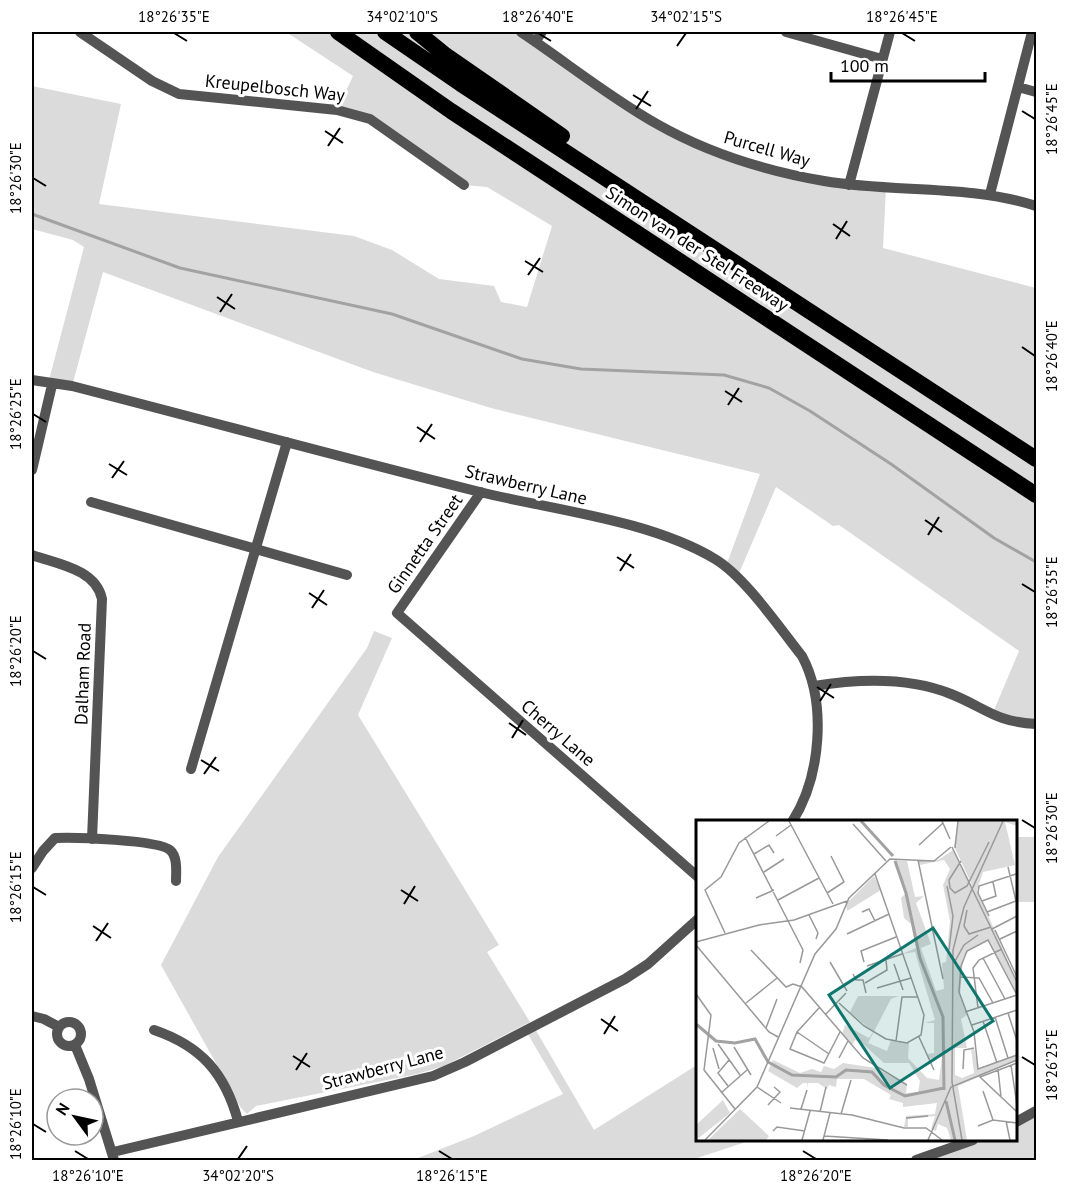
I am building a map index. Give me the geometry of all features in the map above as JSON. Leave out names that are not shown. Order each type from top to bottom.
[{"type":"highway","name":"Simon van der Stel Freeway","points":[[338,32],[460,117],[1036,495]]},
{"type":"highway","name":"Simon van der Stel Freeway","points":[[386,32],[461,84],[1036,459]]},
{"type":"highway","points":[[417,32],[460,65],[635,188],[677,224]]},
{"type":"street","name":"Kreupelbosch Way","points":[[80,32],[152,81],[179,94],[337,110],[363,116],[464,186]]},
{"type":"street","name":"Purcell Way","points":[[521,32],[637,112],[692,142],[724,155],[769,169],[849,185],[990,194],[1036,206]]},
{"type":"street","points":[[536,42],[542,32]]},
{"type":"street","points":[[786,32],[882,59]]},
{"type":"street","points":[[849,185],[890,32]]},
{"type":"street","points":[[990,194],[1032,32]]},
{"type":"street","points":[[1018,87],[1036,92]]},
{"type":"street","name":"Strawberry Lane","points":[[32,381],[72,386],[481,492],[656,533],[699,549],[717,560],[737,578],[802,656],[814,686],[817,726],[814,758],[803,799],[793,820]]},
{"type":"street","points":[[32,470],[52,385]]},
{"type":"street","points":[[191,769],[287,441]]},
{"type":"street","name":"Ginnetta Street","points":[[397,614],[481,492]]},
{"type":"street","points":[[91,502],[347,575]]},
{"type":"street","name":"Dalham Road","points":[[32,555],[91,578],[97,584],[102,599],[92,839]]},
{"type":"street","name":"Cherry Lane","points":[[397,614],[696,875]]},
{"type":"street","points":[[814,686],[858,681],[926,687],[951,694],[1010,723],[1036,724]]},
{"type":"street","points":[[32,868],[53,839],[92,839],[165,847],[175,856],[177,881]]},
{"type":"street","name":"Strawberry Lane","points":[[113,1156],[238,1121],[412,1082],[465,1062],[625,979],[648,964],[696,921]]},
{"type":"street","points":[[32,1016],[57,1025],[69,1022],[77,1026],[81,1038],[75,1045],[65,1046],[59,1041],[57,1025]]},
{"type":"street","points":[[154,1030],[176,1037],[206,1058],[229,1095],[238,1121]]},
{"type":"street","points":[[75,1045],[113,1156]]},
{"type":"street","points":[[1017,1121],[1036,1111]]},
{"type":"street","points":[[916,1161],[970,1141]]},
{"type":"shaded area","points":[[286,32],[521,32],[637,112],[750,164],[886,188],[883,248],[1036,288],[1036,719],[1034,724],[992,715],[1019,651],[839,525],[833,526],[776,487],[737,578],[726,566],[760,474],[491,408],[373,372],[103,272],[72,386],[48,384],[84,247],[73,240],[32,229],[32,86],[121,104],[99,204],[354,236],[392,250],[439,279],[494,286],[501,302],[527,307],[552,226],[487,187],[464,185],[370,119],[337,110],[353,76]]},
{"type":"shaded area","points":[[374,631],[392,638],[358,715],[499,945],[487,952],[530,1022],[444,1066],[417,1074],[256,1106],[247,1114],[241,1108],[161,965],[218,857],[367,648]]},
{"type":"shaded area","points":[[1017,837],[1036,837],[1036,902],[1017,902]]},
{"type":"shaded area","points":[[534,1027],[594,1130],[696,1066],[696,1141],[749,1141],[691,1160],[413,1160],[474,1136],[563,1094],[526,1031]]},
{"type":"shaded area","points":[[1036,1111],[1036,1160],[916,1160],[970,1141],[1017,1141],[1017,1121]]},
{"type":"waterway","points":[[32,214],[180,268],[392,314],[522,359],[581,369],[724,375],[769,388],[810,411],[891,464],[994,538],[1036,562]]}]
